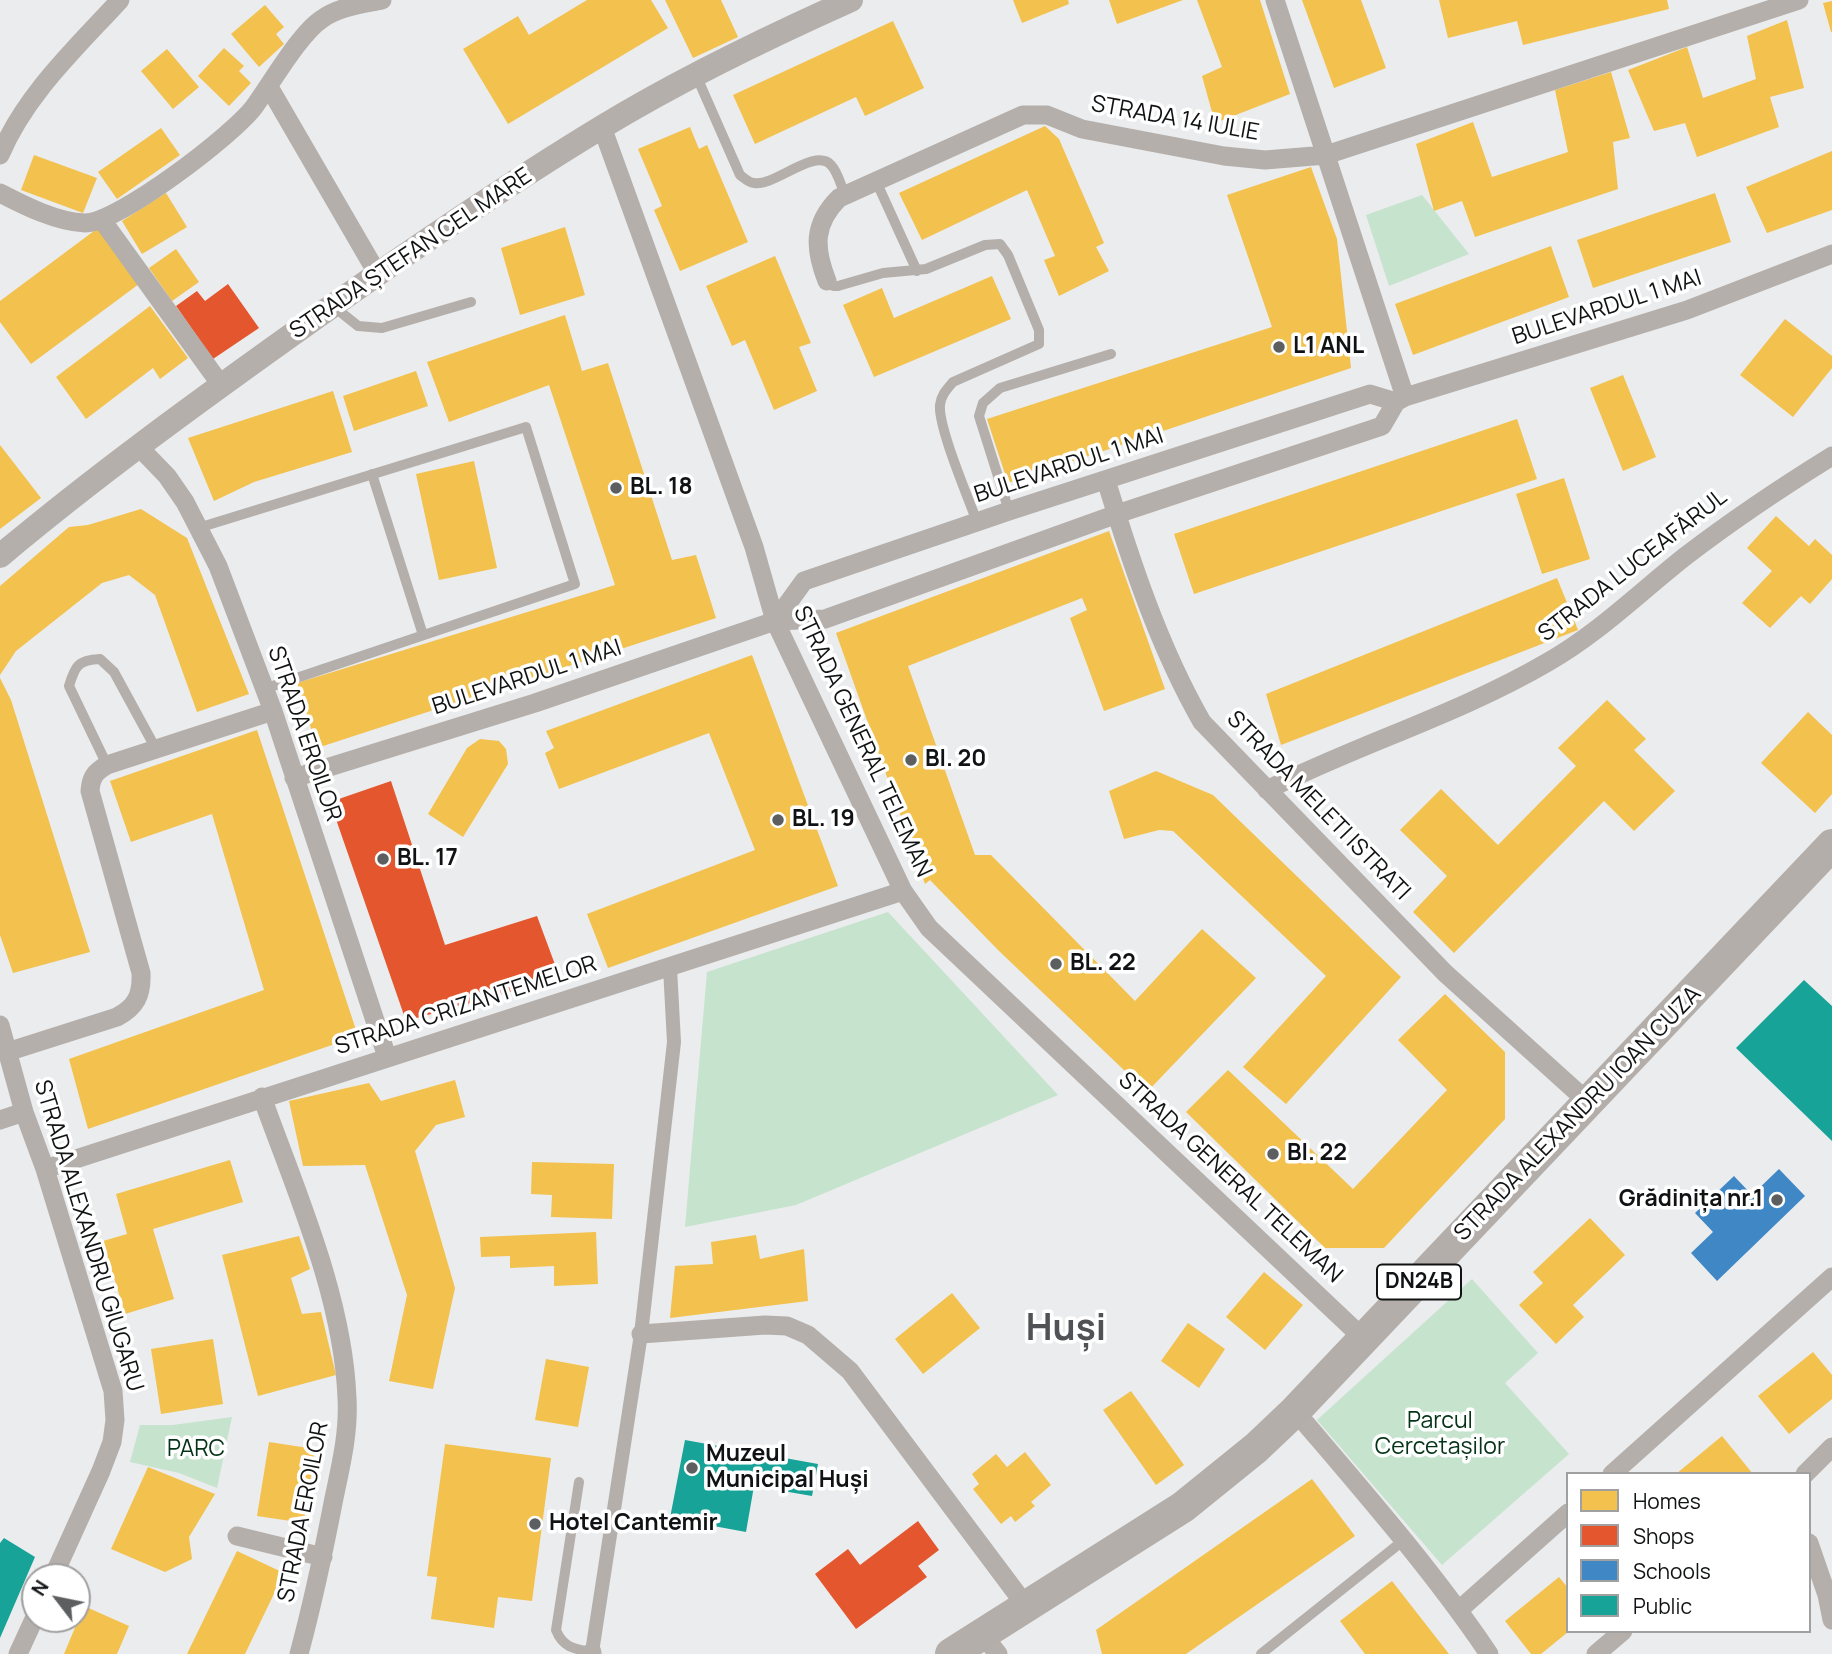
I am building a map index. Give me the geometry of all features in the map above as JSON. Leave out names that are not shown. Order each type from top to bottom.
[{"type":"highway","name":"STRADA ALEXANDRU IOAN CUZA","points":[[951,1654],[990,1644],[1026,1606],[1183,1507],[1220,1479],[1295,1411],[1832,845]]},
{"type":"street","points":[[0,155],[8,136],[38,89],[120,0]]},
{"type":"street","points":[[0,193],[62,218],[85,223],[102,220],[148,192],[217,142],[251,111],[309,31],[321,9],[349,8],[382,0]]},
{"type":"street","name":"STRADA ȘTEFAN CEL MARE","points":[[0,555],[47,516],[220,385],[377,273],[602,127],[790,27],[851,0]]},
{"type":"street","points":[[1275,0],[1401,400]]},
{"type":"street","name":"STRADA 14 IULIE","points":[[827,281],[817,246],[820,226],[828,209],[845,195],[1004,122],[1032,114],[1046,115],[1082,129],[1224,156],[1265,160],[1326,155],[1799,0]]},
{"type":"street","points":[[269,87],[377,273]]},
{"type":"street","name":"STRADA GENERAL TELEMAN","points":[[602,127],[754,547],[775,621],[904,891],[929,928],[1364,1339]]},
{"type":"street","points":[[102,220],[220,385]]},
{"type":"street","name":"BULEVARDUL 1 MAI","points":[[775,621],[804,581],[1009,510],[1370,394],[1401,400],[1687,310],[1832,254]]},
{"type":"street","name":"BULEVARDUL 1 MAI","points":[[294,778],[535,703],[775,621],[825,619],[1116,514],[1382,426],[1401,400]]},
{"type":"street","name":"STRADA EROILOR","points":[[139,447],[167,475],[185,502],[218,566],[273,711],[387,1057]]},
{"type":"street","name":"STRADA LUCEAFĂRUL","points":[[1268,790],[1480,697],[1549,662],[1583,640],[1751,507],[1832,456]]},
{"type":"street","name":"STRADA MELETI ISTRATI","points":[[1106,480],[1163,644],[1202,722],[1445,973],[1589,1103]]},
{"type":"street","points":[[8,1052],[130,1011],[142,988],[141,973],[90,791],[91,779],[97,771],[107,765],[273,711]]},
{"type":"street","name":"STRADA CRIZANTEMELOR","points":[[45,1169],[904,891]]},
{"type":"street","points":[[592,1653],[641,1334],[674,1042],[670,968]]},
{"type":"street","name":"STRADA ALEXANDRU GIUGARU","points":[[0,1024],[24,1112],[45,1169],[113,1391],[115,1420],[112,1442],[59,1563]]},
{"type":"street","name":"STRADA EROILOR","points":[[262,1097],[321,1265],[338,1330],[347,1397],[346,1435],[323,1557],[299,1654]]},
{"type":"street","points":[[0,1121],[24,1112]]},
{"type":"street","points":[[1614,1472],[1832,1277]]},
{"type":"street","points":[[641,1334],[765,1325],[788,1326],[808,1335],[850,1371],[1026,1606]]},
{"type":"street","points":[[1295,1411],[1404,1540],[1459,1610],[1489,1654]]},
{"type":"street","points":[[1807,1472],[1832,1447]]},
{"type":"street","points":[[1459,1610],[1566,1515]]},
{"type":"street","points":[[237,1536],[323,1557]]},
{"type":"street","points":[[1811,1549],[1827,1595],[1832,1620]]},
{"type":"street","points":[[18,1654],[27,1633]]},
{"type":"street","points":[[1596,1654],[1621,1633]]},
{"type":"lane","points":[[696,75],[740,175],[751,183],[762,183],[815,160],[827,161],[845,195]]},
{"type":"lane","points":[[876,181],[917,271]]},
{"type":"lane","points":[[827,281],[838,286],[883,273],[926,270],[985,244],[1000,244],[1008,255],[1039,330],[1039,344],[953,382],[943,393],[940,406],[943,425],[976,522]]},
{"type":"lane","points":[[332,306],[358,326],[382,328],[471,302]]},
{"type":"lane","points":[[1009,510],[979,416],[984,403],[1000,388],[1111,354]]},
{"type":"lane","points":[[198,528],[526,427],[575,584],[264,688]]},
{"type":"lane","points":[[372,474],[422,635]]},
{"type":"lane","points":[[107,765],[69,686],[74,669],[86,659],[100,659],[114,672],[156,749]]},
{"type":"lane","points":[[579,1482],[555,1630],[560,1641],[568,1647],[592,1653]]},
{"type":"lane","points":[[1261,1654],[1404,1540]]},
{"type":"green space","points":[[1422,195],[1469,254],[1389,286],[1366,215]]},
{"type":"green space","points":[[888,912],[1058,1095],[796,1205],[685,1227],[707,972]]},
{"type":"green space","name":"Parcul Cercetașilor","points":[[1472,1279],[1538,1353],[1505,1383],[1569,1454],[1442,1565],[1317,1420]]},
{"type":"green space","name":"PARC","points":[[232,1417],[217,1488],[179,1473],[130,1462],[140,1425],[173,1425]]},
{"type":"building: Homes","points":[[587,0],[651,0],[668,28],[508,124],[463,49],[518,16],[529,35]]},
{"type":"building: Homes","points":[[665,0],[721,0],[738,37],[693,58]]},
{"type":"building: Homes","points":[[1013,0],[1068,0],[1069,4],[1022,23]]},
{"type":"building: Homes","points":[[1109,0],[1183,0],[1117,24]]},
{"type":"building: Homes","points":[[1197,0],[1260,0],[1290,94],[1215,123],[1202,76],[1222,67]]},
{"type":"building: Homes","points":[[1302,0],[1361,0],[1386,68],[1334,88]]},
{"type":"building: Homes","points":[[1439,0],[1667,0],[1669,9],[1523,45],[1517,21],[1448,38]]},
{"type":"building: Homes","points":[[1832,1],[1832,32],[1831,32],[1823,3]]},
{"type":"building: Homes","points":[[265,5],[284,27],[276,34],[284,44],[259,67],[231,34]]},
{"type":"building: Homes","points":[[1787,20],[1804,88],[1770,97],[1779,127],[1697,157],[1685,123],[1654,131],[1628,70],[1687,47],[1703,98],[1756,79],[1747,36]]},
{"type":"building: Homes","points":[[893,21],[924,88],[865,116],[856,97],[755,144],[733,95]]},
{"type":"building: Homes","points":[[224,48],[244,66],[239,71],[251,83],[229,106],[198,76]]},
{"type":"building: Homes","points":[[167,49],[199,87],[173,109],[141,71]]},
{"type":"building: Homes","points":[[1611,72],[1630,138],[1613,142],[1618,189],[1475,237],[1462,201],[1434,211],[1416,144],[1473,122],[1492,177],[1568,152],[1555,90]]},
{"type":"building: Homes","points":[[1045,126],[1059,139],[1104,243],[1096,247],[1109,271],[1059,296],[1044,260],[1055,256],[1027,190],[922,240],[899,193]]},
{"type":"building: Homes","points":[[690,127],[699,149],[707,145],[748,242],[680,271],[654,210],[662,206],[638,149]]},
{"type":"building: Homes","points":[[161,128],[180,155],[117,199],[98,172]]},
{"type":"building: Homes","points":[[1832,151],[1832,210],[1767,233],[1746,187]]},
{"type":"building: Homes","points":[[34,155],[97,178],[83,213],[21,190]]},
{"type":"building: Homes","name":"L1 ANL","points":[[1311,167],[1337,239],[1351,368],[1008,483],[987,419],[1272,327],[1227,195]]},
{"type":"building: Homes","points":[[166,193],[187,227],[142,254],[122,221]]},
{"type":"building: Homes","points":[[1715,193],[1731,242],[1593,288],[1577,240]]},
{"type":"building: Homes","points":[[565,227],[585,295],[520,315],[501,248]]},
{"type":"building: Homes","points":[[98,228],[139,284],[31,364],[0,322],[0,301]]},
{"type":"building: Homes","points":[[1551,246],[1569,297],[1413,355],[1395,304]]},
{"type":"building: Homes","points":[[176,249],[199,282],[172,301],[149,268]]},
{"type":"building: Homes","points":[[775,256],[811,343],[799,347],[817,391],[774,410],[745,340],[732,346],[706,286]]},
{"type":"building: Homes","points":[[992,276],[1011,319],[874,377],[843,305],[882,288],[894,318]]},
{"type":"building: Homes","points":[[150,306],[188,358],[160,379],[153,368],[86,419],[56,377]]},
{"type":"building: Homes","name":"BL. 18","points":[[565,315],[582,371],[608,363],[672,560],[696,555],[716,618],[317,748],[297,683],[615,585],[549,385],[449,422],[427,362]]},
{"type":"building: Homes","points":[[1785,319],[1832,356],[1832,368],[1793,417],[1740,375]]},
{"type":"building: Homes","points":[[416,371],[428,406],[354,431],[343,396]]},
{"type":"building: Homes","points":[[1623,375],[1656,457],[1623,471],[1590,388]]},
{"type":"building: Homes","points":[[333,391],[352,452],[254,482],[214,501],[188,438]]},
{"type":"building: Homes","points":[[1517,419],[1537,479],[1194,594],[1174,534]]},
{"type":"building: Homes","points":[[0,445],[41,498],[0,529]]},
{"type":"building: Homes","points":[[474,461],[497,568],[439,580],[416,474]]},
{"type":"building: Homes","points":[[1564,478],[1590,559],[1542,574],[1516,494]]},
{"type":"building: Homes","points":[[141,509],[187,538],[249,694],[197,712],[155,595],[129,575],[102,583],[16,651],[0,675],[0,586],[69,527],[88,525]]},
{"type":"building: Homes","points":[[1776,516],[1809,546],[1815,539],[1832,555],[1832,579],[1810,604],[1801,596],[1770,628],[1742,603],[1772,571],[1747,548]]},
{"type":"building: Homes","points":[[1109,531],[1165,689],[1104,711],[1070,618],[1087,610],[1082,598],[908,666],[975,855],[991,855],[1135,1001],[1202,929],[1256,978],[1147,1092],[998,950],[930,880],[925,884],[836,633]]},
{"type":"building: Homes","points":[[1557,578],[1578,630],[1281,745],[1266,694]]},
{"type":"building: Homes","name":"BL. 19","points":[[752,655],[838,886],[608,968],[587,914],[755,850],[709,733],[559,789],[545,753],[554,748],[546,731]]},
{"type":"building: Homes","points":[[0,678],[11,700],[90,952],[13,973],[0,935]]},
{"type":"building: Homes","points":[[1607,700],[1646,739],[1634,750],[1675,791],[1634,831],[1604,801],[1454,953],[1413,912],[1447,876],[1400,830],[1441,789],[1498,845],[1576,766],[1558,748]]},
{"type":"building: Homes","points":[[1808,712],[1832,735],[1832,794],[1815,813],[1761,763]]},
{"type":"building: Homes","points":[[257,730],[358,1036],[88,1129],[69,1059],[264,990],[212,814],[131,842],[110,781]]},
{"type":"building: Homes","points":[[480,739],[499,741],[506,749],[508,764],[463,837],[428,814],[467,748]]},
{"type":"building: Homes","points":[[1156,771],[1213,795],[1401,977],[1286,1104],[1243,1067],[1326,976],[1173,831],[1159,830],[1124,839],[1109,791]]},
{"type":"building: Homes","name":"Bl. 22","points":[[1445,994],[1505,1052],[1505,1119],[1384,1248],[1325,1248],[1186,1112],[1228,1070],[1353,1189],[1447,1090],[1398,1040]]},
{"type":"building: Homes","points":[[455,1080],[465,1117],[436,1125],[415,1151],[455,1288],[433,1389],[389,1381],[407,1295],[365,1165],[303,1166],[289,1101],[369,1083],[381,1101]]},
{"type":"building: Homes","points":[[230,1160],[243,1202],[153,1229],[174,1299],[125,1314],[103,1241],[127,1234],[116,1194]]},
{"type":"building: Homes","points":[[532,1162],[614,1164],[612,1219],[551,1217],[552,1195],[531,1194]]},
{"type":"building: Homes","points":[[1590,1218],[1625,1255],[1573,1305],[1584,1317],[1556,1344],[1519,1305],[1543,1283],[1533,1272]]},
{"type":"building: Homes","points":[[596,1232],[598,1284],[554,1286],[554,1266],[510,1268],[510,1256],[481,1257],[480,1237]]},
{"type":"building: Homes","points":[[756,1235],[760,1259],[804,1249],[808,1301],[670,1318],[675,1266],[713,1264],[711,1242]]},
{"type":"building: Homes","points":[[299,1236],[310,1269],[291,1278],[302,1314],[321,1312],[336,1375],[258,1396],[222,1255]]},
{"type":"building: Homes","points":[[1264,1272],[1303,1305],[1265,1350],[1226,1317]]},
{"type":"building: Homes","points":[[952,1293],[980,1328],[923,1374],[895,1339]]},
{"type":"building: Homes","points":[[1188,1323],[1225,1349],[1199,1388],[1161,1361]]},
{"type":"building: Homes","points":[[213,1339],[223,1404],[161,1414],[151,1349]]},
{"type":"building: Homes","points":[[1813,1352],[1832,1375],[1832,1399],[1789,1434],[1758,1396]]},
{"type":"building: Homes","points":[[546,1359],[589,1367],[578,1427],[535,1420]]},
{"type":"building: Homes","points":[[1131,1391],[1184,1465],[1156,1485],[1103,1410]]},
{"type":"building: Homes","points":[[1722,1436],[1751,1472],[1678,1472]]},
{"type":"building: Homes","points":[[269,1442],[315,1449],[304,1523],[257,1516]]},
{"type":"building: Homes","name":"Hotel Cantemir","points":[[445,1444],[551,1458],[532,1601],[498,1597],[494,1628],[431,1619],[437,1577],[427,1576]]},
{"type":"building: Homes","points":[[1025,1452],[1051,1485],[1031,1502],[1035,1506],[1015,1522],[1011,1516],[1001,1524],[973,1489],[979,1484],[972,1474],[996,1454],[1007,1467]]},
{"type":"building: Homes","points":[[148,1467],[215,1494],[189,1537],[192,1559],[165,1572],[111,1549]]},
{"type":"building: Homes","points":[[1312,1479],[1355,1536],[1186,1654],[1102,1654],[1096,1630]]},
{"type":"building: Homes","points":[[237,1551],[284,1573],[245,1654],[187,1654]]},
{"type":"building: Homes","points":[[1559,1577],[1566,1586],[1567,1633],[1541,1654],[1531,1654],[1505,1621]]},
{"type":"building: Homes","points":[[1392,1581],[1449,1654],[1365,1654],[1340,1621]]},
{"type":"building: Homes","points":[[91,1609],[129,1626],[117,1654],[64,1654],[73,1633],[91,1633]]},
{"type":"building: Shops","points":[[228,284],[259,328],[213,359],[176,306],[197,291],[205,301]]},
{"type":"building: Shops","name":"BL. 17","points":[[391,781],[445,945],[537,916],[560,978],[406,1021],[330,802]]},
{"type":"building: Shops","points":[[918,1521],[939,1550],[918,1566],[927,1577],[856,1629],[815,1574],[848,1549],[860,1565]]},
{"type":"building: Schools","points":[[1779,1169],[1805,1196],[1717,1281],[1691,1253],[1713,1232],[1695,1213],[1734,1176],[1752,1195]]},
{"type":"building: Public","points":[[1804,980],[1832,1006],[1832,1141],[1736,1048]]},
{"type":"building: Public","points":[[685,1440],[818,1464],[812,1496],[754,1486],[746,1532],[670,1518]]},
{"type":"building: Public","points":[[4,1538],[35,1557],[32,1563],[21,1563],[21,1589],[0,1638],[0,1543]]},
{"type":"place","name":"L1 ANL","points":[[1279,347]]},
{"type":"place","name":"BL. 18","points":[[616,488]]},
{"type":"place","name":"Bl. 20","points":[[911,760]]},
{"type":"place","name":"BL. 19","points":[[778,820]]},
{"type":"place","name":"BL. 17","points":[[383,859]]},
{"type":"place","name":"BL. 22","points":[[1056,964]]},
{"type":"place","name":"Bl. 22","points":[[1273,1154]]},
{"type":"place","name":"Grădinița nr.1","points":[[1777,1200]]},
{"type":"place","name":"Muzeul Municipal Huși","points":[[692,1468]]},
{"type":"place","name":"Hotel Cantemir","points":[[535,1524]]},
{"type":"district","name":"Huși","points":[[1066,1330]]}]
